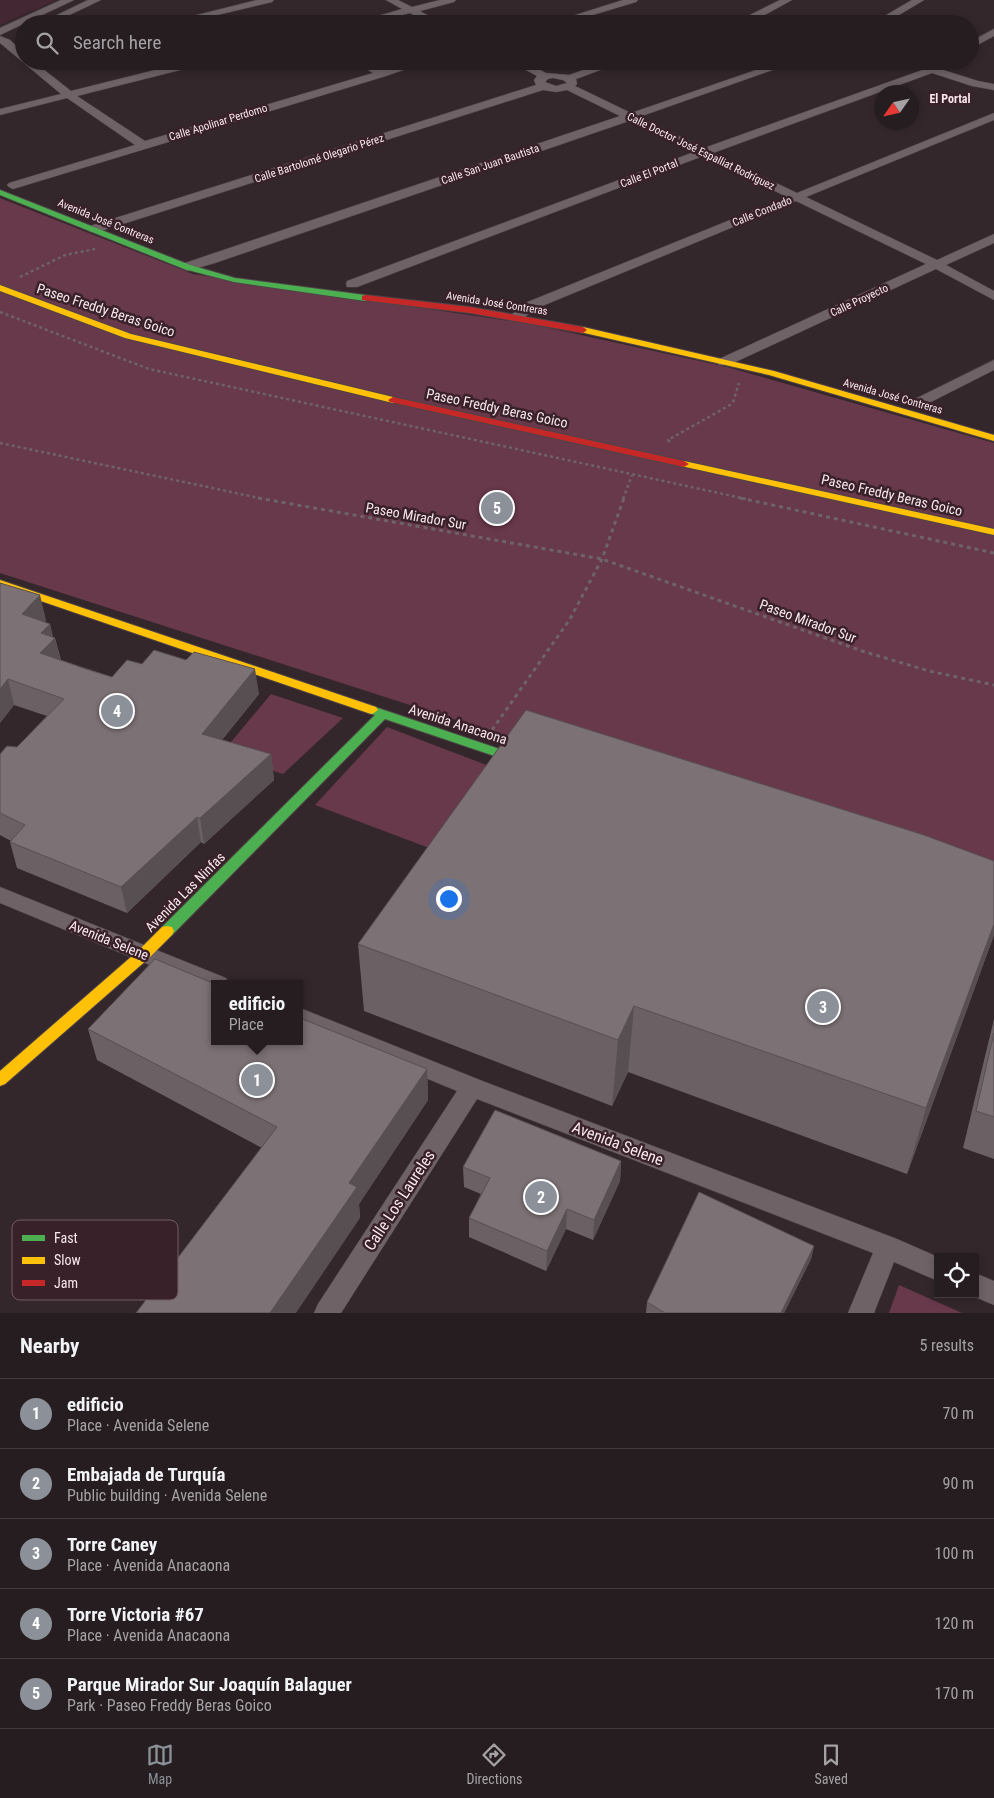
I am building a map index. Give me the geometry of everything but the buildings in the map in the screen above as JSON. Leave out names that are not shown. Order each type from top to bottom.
[{"type":"main road","points":[[0,180],[31,192]]},
{"type":"main road","name":"Avenida José Contreras","points":[[0,192],[187,267],[234,280],[283,288],[514,310],[653,345],[724,355],[771,373],[994,438]]},
{"type":"main road","name":"Avenida José Contreras","points":[[95,216],[131,230]]},
{"type":"main road","points":[[193,254],[227,265]]},
{"type":"main road","points":[[243,270],[380,288]]},
{"type":"main road","name":"Paseo Freddy Beras Goico","points":[[0,288],[128,336],[196,354],[643,459],[680,463],[994,532]]},
{"type":"main road","name":"Avenida José Contreras","points":[[408,291],[483,300]]},
{"type":"main road","name":"Avenida José Contreras","points":[[530,306],[550,310]]},
{"type":"main road","points":[[744,353],[762,358]]},
{"type":"main road","name":"Avenida José Contreras","points":[[914,402],[934,408]]},
{"type":"main road","name":"Avenida Anacaona","points":[[0,583],[161,636],[382,715],[542,767]]},
{"type":"main road","name":"Avenida Las Ninfas","points":[[0,1080],[144,954],[382,715]]},
{"type":"street","points":[[37,15],[70,0]]},
{"type":"street","points":[[64,15],[96,0]]},
{"type":"street","points":[[205,15],[269,0]]},
{"type":"street","points":[[391,0],[421,15]]},
{"type":"street","points":[[391,15],[451,0]]},
{"type":"street","points":[[583,15],[634,0]]},
{"type":"street","points":[[758,15],[787,0]]},
{"type":"street","points":[[892,15],[919,0]]},
{"type":"street","points":[[0,32],[15,25]]},
{"type":"street","points":[[979,41],[994,32]]},
{"type":"street","points":[[5,41],[15,50]]},
{"type":"street","points":[[38,70],[69,95],[143,145]]},
{"type":"street","points":[[0,112],[168,70]]},
{"type":"street","points":[[375,70],[382,74]]},
{"type":"street","name":"Calle Apolinar Perdomo","points":[[13,185],[395,70]]},
{"type":"street","points":[[528,70],[545,81],[558,75],[568,82],[598,70]]},
{"type":"street","name":"Calle San Juan Bautista","points":[[187,267],[767,70]]},
{"type":"street","points":[[932,70],[976,84],[994,87]]},
{"type":"street","name":"Calle El Portal","points":[[352,284],[704,152],[932,70]]},
{"type":"street","name":"Calle Bartolomé Olegario Pérez","points":[[94,229],[545,81]]},
{"type":"street","name":"Calle Doctor José Espalliat Rodríguez","points":[[568,82],[631,117],[936,264],[994,296]]},
{"type":"street","points":[[976,84],[994,93]]},
{"type":"street","name":"Calle Condado","points":[[514,310],[530,306],[994,116]]},
{"type":"street","name":"Calle Proyecto","points":[[724,355],[744,353],[994,238]]},
{"type":"street","points":[[914,402],[994,364]]},
{"type":"street","name":"Avenida Selene","points":[[0,895],[211,981]]},
{"type":"street","name":"Avenida Selene","points":[[303,1018],[472,1087],[934,1266]]},
{"type":"street","name":"Calle Los Laureles","points":[[326,1313],[472,1087]]},
{"type":"street","points":[[861,1313],[888,1247]]},
{"type":"street","points":[[979,1287],[994,1293]]},
{"type":"path","points":[[0,288],[58,256],[74,251],[98,249]]},
{"type":"path","points":[[0,312],[149,369],[994,553]]},
{"type":"path","points":[[665,482],[680,463],[686,448],[668,440],[730,405],[733,402],[739,382],[743,381]]},
{"type":"path","name":"Paseo Mirador Sur","points":[[0,442],[288,504],[602,559],[862,650],[929,670],[994,685]]},
{"type":"path","points":[[489,734],[570,619],[602,559],[632,475]]},
{"type":"shaded area","points":[[0,0],[57,0],[23,15],[15,15],[15,18],[0,25]]},
{"type":"shaded area","points":[[0,198],[193,274],[531,324],[727,367],[994,443],[994,893],[0,573]]},
{"type":"shaded area","points":[[271,694],[343,718],[283,774],[221,754]]},
{"type":"shaded area","points":[[387,727],[510,774],[453,857],[315,805]]},
{"type":"shaded area","points":[[899,1285],[962,1313],[889,1313]]},
{"type":"traffic: fast","points":[[0,192],[187,267],[234,280],[365,298]]},
{"type":"traffic: fast","points":[[372,710],[528,763]]},
{"type":"traffic: fast","points":[[167,931],[382,715]]},
{"type":"traffic: slow","points":[[0,288],[128,336],[393,400]]},
{"type":"traffic: slow","points":[[583,330],[771,373],[994,438]]},
{"type":"traffic: slow","points":[[684,464],[994,532]]},
{"type":"traffic: slow","points":[[0,583],[372,710]]},
{"type":"traffic: slow","points":[[0,1080],[144,954],[167,931]]},
{"type":"traffic: jam","points":[[365,298],[470,310],[583,330]]},
{"type":"traffic: jam","points":[[393,400],[684,464]]},
{"type":"place","name":"Parque Mirador Sur Joaquín Balaguer","points":[[497,508]]},
{"type":"place","name":"Torre Victoria #67","points":[[117,711]]},
{"type":"place","name":"Torre Caney","points":[[823,1007]]},
{"type":"place","name":"edificio","points":[[257,1080]]},
{"type":"place","name":"Embajada de Turquía","points":[[541,1197]]},
{"type":"district","name":"El Portal","points":[[950,99]]}]
